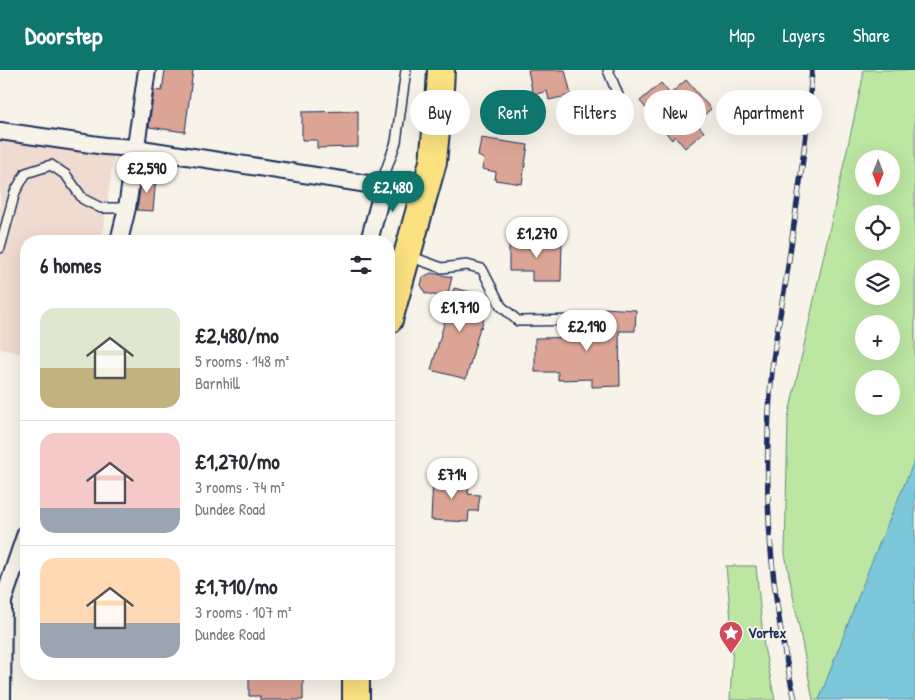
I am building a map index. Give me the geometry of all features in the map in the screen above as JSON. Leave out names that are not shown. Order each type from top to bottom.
[{"type":"main road","points":[[395,298],[432,162],[441,70]]},
{"type":"main road","points":[[356,680],[356,700]]},
{"type":"street","points":[[120,235],[127,208],[147,70]]},
{"type":"street","points":[[0,131],[105,146],[135,148],[374,185],[380,187],[382,192],[371,235]]},
{"type":"street","points":[[2,700],[3,601],[20,552]]},
{"type":"lane","points":[[380,187],[396,142],[406,70]]},
{"type":"lane","points":[[608,70],[616,90]]},
{"type":"lane","points":[[0,248],[15,192],[26,174],[51,165],[66,175],[83,199],[101,208],[127,208]]},
{"type":"lane","points":[[407,255],[442,268],[467,265],[482,269],[501,306],[518,321],[592,320]]},
{"type":"shaded area","points":[[0,137],[114,153],[103,235],[20,235],[20,354],[0,349]]},
{"type":"green space","points":[[863,70],[915,70],[915,463],[819,700],[813,700],[785,554],[788,418]]},
{"type":"green space","points":[[726,566],[756,566],[764,647],[775,700],[730,700],[733,642]]},
{"type":"water","points":[[915,459],[915,700],[819,700],[870,566]]},
{"type":"building","points":[[165,70],[193,70],[185,132],[149,127],[154,90],[162,91]]},
{"type":"building","points":[[528,70],[565,70],[570,90],[556,90],[556,98],[549,100],[546,90],[532,90]]},
{"type":"building","points":[[686,80],[695,90],[675,90]]},
{"type":"building","points":[[661,83],[667,90],[653,90]]},
{"type":"building","points":[[644,98],[644,106],[640,101]]},
{"type":"building","points":[[706,103],[711,109],[706,113]]},
{"type":"building","points":[[358,111],[358,147],[317,148],[317,140],[302,140],[302,112]]},
{"type":"building","points":[[668,135],[700,135],[685,148],[675,136],[672,140]]},
{"type":"building","points":[[481,138],[528,145],[522,184],[495,180],[496,172],[482,169],[484,159],[478,156]]},
{"type":"building","points":[[142,176],[156,177],[153,211],[137,210]]},
{"type":"building","points":[[509,241],[562,242],[561,281],[532,281],[532,271],[509,271]]},
{"type":"building","points":[[431,273],[452,277],[447,298],[425,293],[421,285],[423,277]]},
{"type":"building","points":[[454,288],[490,297],[466,379],[431,370]]},
{"type":"building","points":[[604,308],[636,310],[635,331],[619,331],[620,386],[592,387],[592,379],[558,380],[558,372],[535,372],[535,338],[602,337]]},
{"type":"building","points":[[433,477],[469,481],[468,494],[480,495],[478,511],[469,511],[468,522],[431,520]]},
{"type":"building","points":[[249,680],[303,680],[303,700],[260,700],[260,696],[249,696]]},
{"type":"railway","points":[[795,700],[779,618],[770,536],[768,494],[769,411],[773,359],[801,175],[812,70]]},
{"type":"place","name":"Vortex","points":[[731,654]]}]
